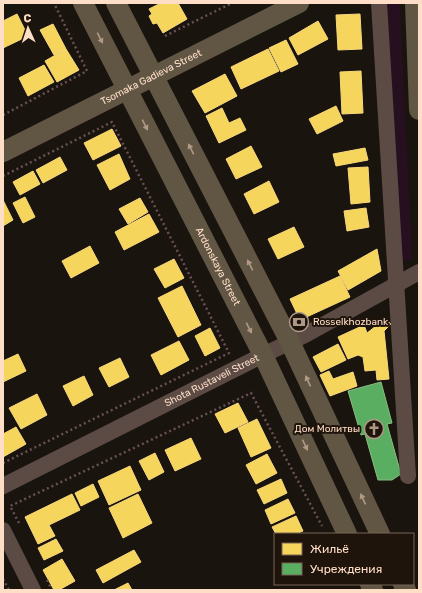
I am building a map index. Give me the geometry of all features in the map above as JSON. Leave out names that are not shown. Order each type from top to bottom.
[{"type":"main road","name":"Ardonskaya Street","points":[[83,3],[263,355],[347,533]]},
{"type":"main road","points":[[116,3],[290,342],[380,533]]},
{"type":"main road","name":"Tsomaka Gadieva Street","points":[[3,152],[300,3]]},
{"type":"main road","points":[[415,3],[419,110]]},
{"type":"street","points":[[379,3],[408,476]]},
{"type":"street","name":"Shota Rustaveli Street","points":[[3,486],[305,335],[419,272]]},
{"type":"street","points":[[3,530],[33,590]]},
{"type":"path","points":[[3,115],[88,71],[54,3]]},
{"type":"path","points":[[165,36],[232,3]]},
{"type":"path","points":[[3,176],[112,122],[229,353],[3,462]]},
{"type":"path","points":[[20,527],[10,506],[251,393],[323,527]]},
{"type":"path","points":[[45,576],[52,590]]},
{"type":"path","points":[[3,579],[9,590]]},
{"type":"shaded area","points":[[384,3],[400,3],[412,260],[397,262]]},
{"type":"building: Жильё","points":[[161,3],[178,3],[187,19],[163,33],[157,23],[153,24],[149,16],[152,14],[149,9]]},
{"type":"building: Жильё","points":[[17,14],[28,36],[3,48],[3,21]]},
{"type":"building: Жильё","points":[[360,14],[362,49],[338,50],[336,15]]},
{"type":"building: Жильё","points":[[318,21],[328,39],[298,55],[289,38]]},
{"type":"building: Жильё","points":[[53,24],[66,49],[54,55],[40,30]]},
{"type":"building: Жильё","points":[[286,40],[298,64],[281,72],[269,48]]},
{"type":"building: Жильё","points":[[66,49],[79,70],[57,82],[45,61]]},
{"type":"building: Жильё","points":[[268,49],[279,71],[241,89],[231,67]]},
{"type":"building: Жильё","points":[[44,65],[54,82],[28,96],[19,78]]},
{"type":"building: Жильё","points":[[361,71],[363,113],[342,114],[340,72]]},
{"type":"building: Жильё","points":[[225,74],[237,96],[205,113],[192,91]]},
{"type":"building: Жильё","points":[[336,106],[343,121],[317,134],[309,119]]},
{"type":"building: Жильё","points":[[222,108],[229,123],[240,118],[246,130],[219,143],[206,116]]},
{"type":"building: Жильё","points":[[112,129],[121,146],[93,160],[84,143]]},
{"type":"building: Жильё","points":[[251,146],[262,167],[236,179],[226,159]]},
{"type":"building: Жильё","points":[[365,148],[368,160],[336,166],[333,154]]},
{"type":"building: Жильё","points":[[119,154],[130,179],[110,190],[97,165]]},
{"type":"building: Жильё","points":[[60,157],[67,170],[43,183],[36,170]]},
{"type":"building: Жильё","points":[[368,167],[370,202],[351,204],[348,168]]},
{"type":"building: Жильё","points":[[33,171],[40,184],[20,195],[13,182]]},
{"type":"building: Жильё","points":[[269,181],[279,202],[254,214],[244,194]]},
{"type":"building: Жильё","points":[[25,197],[35,217],[23,223],[13,203]]},
{"type":"building: Жильё","points":[[140,198],[148,212],[128,224],[119,209]]},
{"type":"building: Жильё","points":[[3,200],[13,220],[3,226]]},
{"type":"building: Жильё","points":[[366,208],[369,227],[347,231],[344,211]]},
{"type":"building: Жильё","points":[[149,214],[159,232],[124,250],[115,232]]},
{"type":"building: Жильё","points":[[294,227],[304,247],[278,259],[268,239]]},
{"type":"building: Жильё","points":[[90,246],[99,263],[71,278],[62,261]]},
{"type":"building: Жильё","points":[[377,249],[381,271],[348,290],[338,271]]},
{"type":"building: Жильё","points":[[174,259],[184,278],[165,288],[154,269]]},
{"type":"building: Жильё","points":[[340,276],[350,297],[300,320],[290,299]]},
{"type":"building: Жильё","points":[[182,286],[201,325],[178,337],[158,298]]},
{"type":"building: Жильё","points":[[385,319],[391,324],[384,331],[389,379],[377,380],[376,370],[365,371],[363,357],[358,355],[348,359],[338,337],[364,325],[367,333]]},
{"type":"building: Жильё","points":[[210,328],[220,348],[205,356],[195,336]]},
{"type":"building: Жильё","points":[[179,341],[189,360],[161,375],[151,355]]},
{"type":"building: Жильё","points":[[338,344],[346,360],[321,372],[313,357]]},
{"type":"building: Жильё","points":[[18,354],[26,371],[3,382],[3,361]]},
{"type":"building: Жильё","points":[[120,358],[129,377],[109,387],[99,368]]},
{"type":"building: Жильё","points":[[329,371],[333,379],[353,372],[357,386],[330,396],[320,375]]},
{"type":"building: Жильё","points":[[84,376],[93,395],[73,406],[63,386]]},
{"type":"building: Жильё","points":[[37,394],[47,415],[21,429],[9,408]]},
{"type":"building: Жильё","points":[[238,403],[248,422],[225,433],[215,414]]},
{"type":"building: Жильё","points":[[257,419],[271,448],[251,457],[238,428]]},
{"type":"building: Жильё","points":[[16,427],[26,444],[3,457],[3,434]]},
{"type":"building: Жильё","points":[[191,438],[201,459],[175,471],[165,450]]},
{"type":"building: Жильё","points":[[155,453],[164,472],[149,480],[139,461]]},
{"type":"building: Жильё","points":[[267,454],[277,473],[256,484],[246,465]]},
{"type":"building: Жильё","points":[[130,466],[141,490],[109,505],[98,481]]},
{"type":"building: Жильё","points":[[281,479],[287,493],[264,504],[257,490]]},
{"type":"building: Жильё","points":[[93,484],[99,497],[81,506],[75,493]]},
{"type":"building: Жильё","points":[[72,494],[80,510],[49,525],[55,536],[38,544],[25,517]]},
{"type":"building: Жильё","points":[[138,494],[152,523],[123,538],[109,508]]},
{"type":"building: Жильё","points":[[288,499],[295,513],[271,524],[265,510]]},
{"type":"building: Жильё","points":[[296,516],[303,531],[298,533],[275,533],[272,527]]},
{"type":"building: Жильё","points":[[56,539],[63,551],[44,560],[38,548]]},
{"type":"building: Жильё","points":[[134,550],[141,562],[103,583],[96,570]]},
{"type":"building: Жильё","points":[[62,559],[75,581],[59,590],[54,590],[43,570]]},
{"type":"building: Жильё","points":[[128,583],[132,590],[114,590]]},
{"type":"building: Учреждения","name":"Дом Молитвы","points":[[381,382],[392,423],[387,424],[401,474],[392,480],[378,480],[365,434],[361,435],[348,391]]},
{"type":"place","name":"Rosselkhozbank","points":[[299,322]]},
{"type":"place","name":"Дом Молитвы","points":[[374,429]]}]
